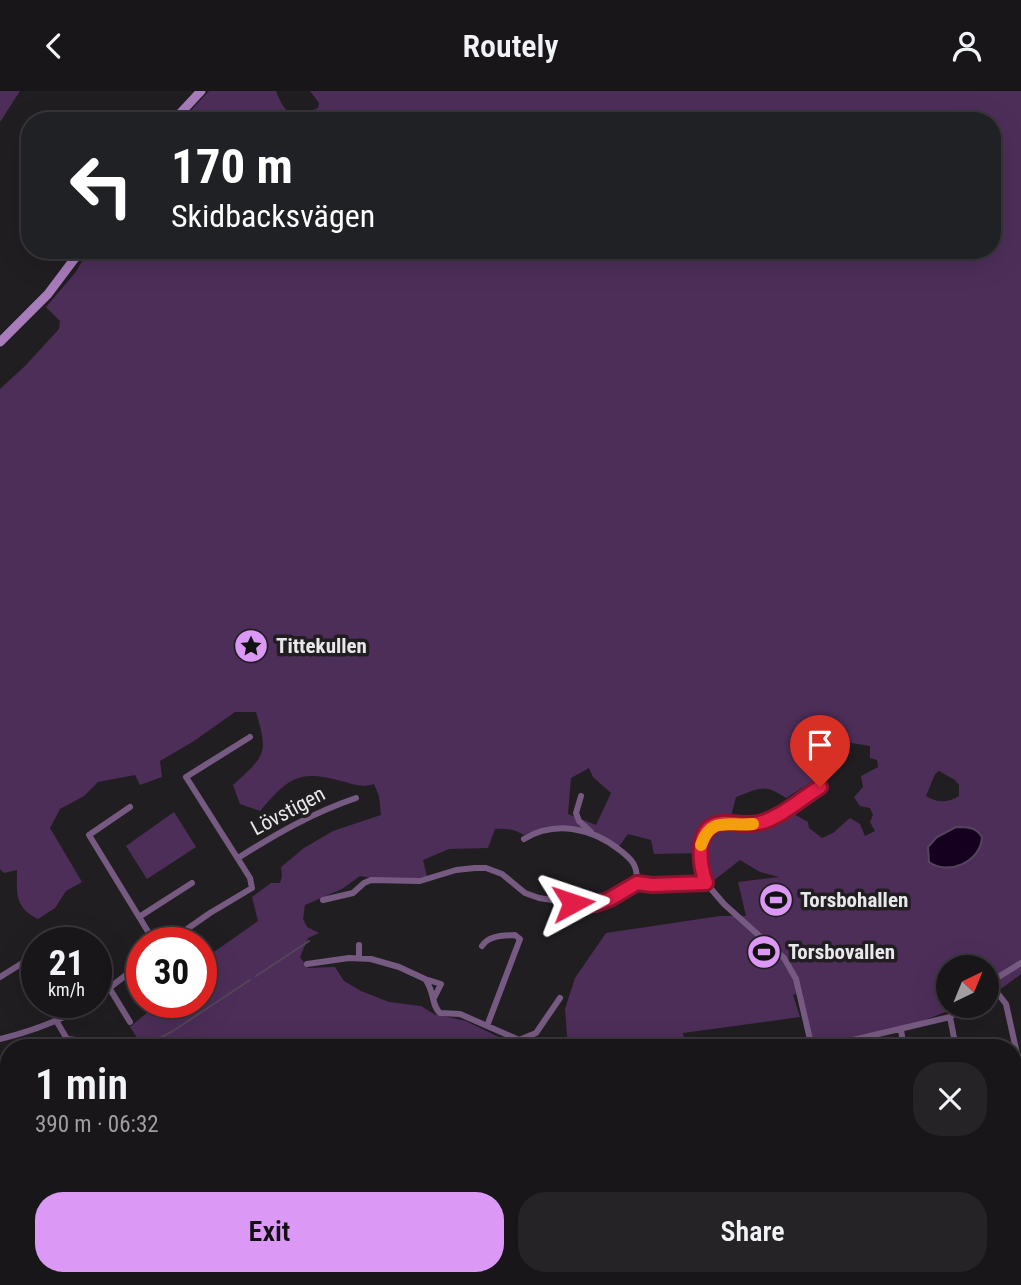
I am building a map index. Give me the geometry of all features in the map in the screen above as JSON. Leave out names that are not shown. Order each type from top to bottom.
[{"type":"street","points":[[181,112],[201,91]]},
{"type":"street","points":[[0,342],[48,293],[74,259]]},
{"type":"street","points":[[190,927],[252,888],[250,878],[186,777],[250,737]]},
{"type":"street","points":[[810,1039],[796,979],[784,958],[724,904],[706,883],[700,857],[704,835],[710,828],[721,823],[761,823],[822,786]]},
{"type":"street","points":[[581,796],[576,813],[579,821],[592,834]]},
{"type":"street","name":"Lövstigen","points":[[238,858],[292,824],[323,809],[356,798]]},
{"type":"street","points":[[130,807],[89,835],[145,927]]},
{"type":"street","points":[[524,839],[547,829],[562,828],[592,834],[611,843],[632,862],[636,867],[637,883]]},
{"type":"street","points":[[323,900],[354,893],[371,880],[420,881],[456,870],[475,868],[494,870],[525,893],[539,898],[586,905],[610,899],[637,883],[706,883]]},
{"type":"street","points":[[139,917],[192,883]]},
{"type":"street","points":[[482,946],[492,938],[515,935],[520,939],[487,1026]]},
{"type":"street","points":[[359,945],[359,957]]},
{"type":"street","points":[[307,964],[359,957],[399,967],[441,984],[434,998]]},
{"type":"street","points":[[999,977],[1021,963]]},
{"type":"street","points":[[0,977],[21,964]]},
{"type":"street","points":[[112,987],[126,976]]},
{"type":"street","points":[[425,979],[435,1007],[440,1013],[457,1013],[511,1039]]},
{"type":"street","points":[[112,992],[130,1022]]},
{"type":"street","points":[[999,995],[1006,1004],[1014,1039]]},
{"type":"street","points":[[527,1039],[536,1033],[560,998]]},
{"type":"street","points":[[0,1039],[36,1031],[64,1018]]},
{"type":"street","points":[[860,1039],[942,1019]]},
{"type":"street","points":[[950,1019],[954,1039]]},
{"type":"street","points":[[57,1022],[68,1039]]},
{"type":"street","points":[[901,1030],[902,1039]]},
{"type":"shaded area","points":[[0,91],[20,91],[0,122]]},
{"type":"shaded area","points":[[209,91],[276,91],[289,112],[189,112]]},
{"type":"shaded area","points":[[310,91],[1021,91],[1021,974],[999,990],[999,955],[936,955],[936,1016],[917,1023],[845,1039],[812,1039],[802,992],[793,995],[800,1017],[683,1033],[684,1039],[567,1039],[565,1009],[575,978],[606,933],[720,916],[746,916],[738,882],[779,877],[760,872],[740,860],[713,881],[703,882],[697,853],[654,854],[651,840],[628,834],[618,848],[599,836],[568,827],[551,826],[524,835],[510,829],[495,829],[488,848],[449,849],[423,860],[427,877],[398,882],[360,876],[342,889],[305,905],[303,919],[307,927],[319,933],[308,938],[300,957],[308,968],[335,967],[344,981],[361,991],[389,1002],[421,1006],[434,1014],[466,1021],[503,1039],[138,1039],[130,1027],[141,1018],[217,1018],[217,950],[258,921],[252,897],[271,883],[280,883],[281,867],[304,848],[333,831],[381,815],[379,796],[374,784],[365,786],[314,776],[295,779],[286,784],[260,811],[240,804],[233,785],[258,760],[263,746],[256,712],[235,712],[160,761],[162,777],[140,785],[135,775],[98,782],[84,796],[60,809],[50,828],[82,882],[66,891],[55,908],[38,919],[25,910],[18,899],[17,870],[4,873],[0,869],[0,389],[59,329],[60,321],[46,307],[84,259],[1001,259],[1001,112],[307,112],[318,108],[319,103]],"holes":[[[825,731],[832,740],[870,746],[870,758],[877,760],[878,767],[861,776],[863,787],[854,797],[860,806],[870,808],[873,815],[870,822],[875,831],[865,836],[860,824],[850,818],[833,833],[822,838],[809,828],[808,822],[792,813],[779,824],[739,828],[731,816],[736,797],[767,789],[786,798],[818,778],[818,762],[806,737],[813,732]],[[589,768],[593,777],[611,793],[596,825],[568,814],[571,778]],[[939,771],[959,785],[959,796],[942,801],[926,796],[935,774]]]},
{"type":"shaded area","points":[[174,812],[196,847],[147,879],[126,846]]},
{"type":"shaded area","points":[[956,827],[971,828],[980,834],[982,837],[976,853],[970,860],[954,867],[945,868],[929,862],[928,847],[937,837]]},
{"type":"waterway","points":[[256,976],[309,941]]},
{"type":"waterway","points":[[158,1039],[250,980]]},
{"type":"slow traffic","points":[[701,845],[710,828],[721,823],[753,824]]},
{"type":"place","name":"Tittekullen","points":[[251,646]]},
{"type":"place","name":"Torsbohallen","points":[[776,900]]},
{"type":"place","name":"Torsbovallen","points":[[764,952]]},
{"type":"route","points":[[573,903],[596,904],[637,883],[702,885],[706,883],[700,857],[701,845],[710,828],[721,823],[761,823],[820,787]]}]
